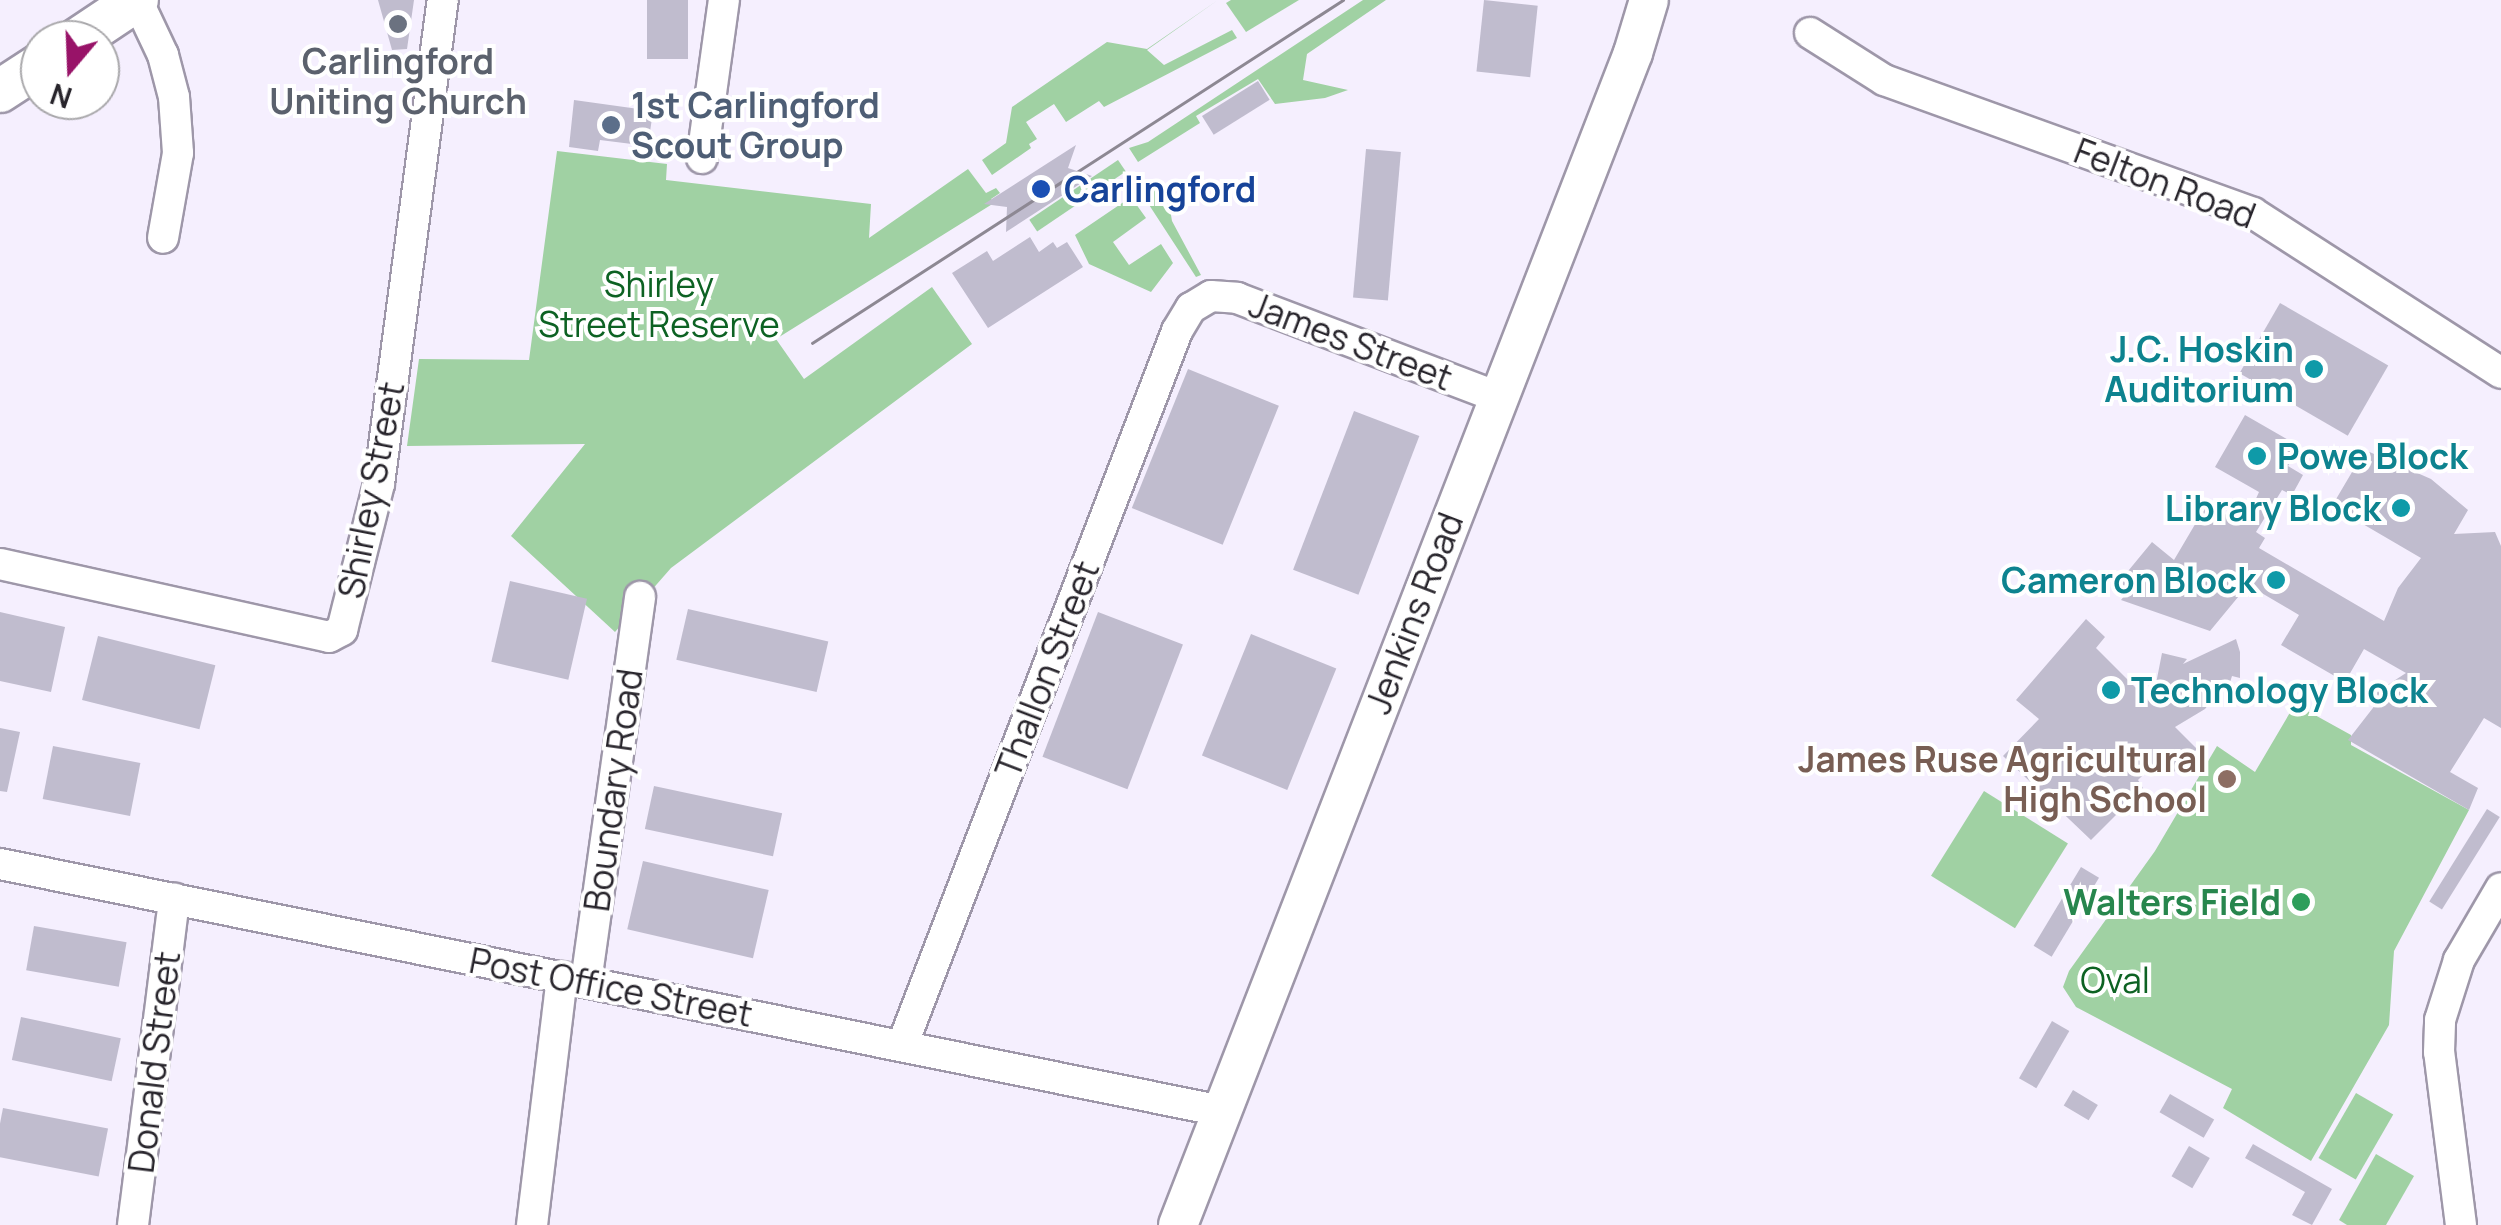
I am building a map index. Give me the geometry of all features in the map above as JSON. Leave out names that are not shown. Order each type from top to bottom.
[{"type":"highway","points":[[107,20],[137,0]]},
{"type":"main road","name":"Jenkins Road","points":[[1178,1225],[1633,53],[1649,0]]},
{"type":"street","points":[[137,0],[162,56],[174,96],[178,154],[163,238]]},
{"type":"street","name":"Shirley Street","points":[[0,564],[328,637],[342,630],[378,484],[444,0]]},
{"type":"street","points":[[702,158],[724,0]]},
{"type":"street","name":"Felton Road","points":[[1810,33],[1884,80],[2253,213],[2501,373]]},
{"type":"street","name":"James Street","points":[[1202,298],[1228,296],[1248,302],[1498,397]]},
{"type":"street","name":"Thallon Street","points":[[902,1046],[1177,331],[1202,298]]},
{"type":"street","name":"Boundary Road","points":[[532,1225],[640,597]]},
{"type":"street","name":"Post Office Street","points":[[0,864],[1222,1111]]},
{"type":"street","points":[[2461,1225],[2439,1052],[2440,1020],[2458,960],[2501,888]]},
{"type":"street","name":"Donald Street","points":[[133,1225],[174,899]]},
{"type":"green space","points":[[1218,0],[1147,50],[1164,65],[1232,30],[1237,38],[1104,107],[1099,101],[1066,122],[1054,104],[1026,122],[1037,139],[1029,144],[1031,148],[992,175],[982,160],[1006,143],[1012,107],[1107,42],[1147,49]]},
{"type":"green space","points":[[1299,0],[1246,32],[1226,3]]},
{"type":"green space","points":[[1363,0],[1386,0],[1307,54],[1303,80],[1348,90],[1325,98],[1275,104],[1258,79],[1196,116],[1200,123],[1138,162],[1129,148],[1148,142]]},
{"type":"green space","name":"Shirley Street Reserve","points":[[557,151],[667,164],[666,180],[871,204],[869,238],[968,169],[986,193],[996,188],[1000,193],[991,199],[994,203],[776,339],[804,379],[932,287],[972,344],[671,568],[615,632],[511,536],[585,444],[407,446],[419,359],[529,360]]},
{"type":"green space","points":[[1118,160],[1126,172],[1037,231],[1029,220]]},
{"type":"green space","points":[[1154,184],[1168,197],[1172,221],[1201,275],[1196,277],[1140,191],[1142,185]]},
{"type":"green space","points":[[1131,197],[1146,218],[1113,242],[1129,265],[1161,244],[1173,263],[1151,292],[1089,264],[1075,235]]},
{"type":"green space","name":"Oval","points":[[2295,704],[2351,735],[2351,745],[2469,810],[2394,951],[2389,1025],[2311,1161],[2223,1108],[2232,1089],[2076,1007],[2063,987],[2069,971],[2155,851],[2217,746],[2255,772]]},
{"type":"green space","points":[[1984,791],[2068,843],[2015,928],[1931,876]]},
{"type":"green space","points":[[2356,1093],[2393,1114],[2356,1179],[2318,1158]]},
{"type":"green space","points":[[2376,1154],[2414,1176],[2386,1225],[2347,1225],[2339,1220]]},
{"type":"building","name":"Carlingford Uniting Church","points":[[378,0],[414,0],[407,49],[392,50]]},
{"type":"building","points":[[647,0],[688,0],[688,59],[647,59]]},
{"type":"building","points":[[1484,0],[1538,6],[1530,77],[1476,72]]},
{"type":"building","points":[[1258,81],[1270,100],[1214,135],[1202,116]]},
{"type":"building","name":"1st Carlingford Scout Group","points":[[574,100],[653,111],[648,146],[600,140],[598,151],[569,147]]},
{"type":"building","points":[[1076,145],[1068,168],[1092,176],[1006,232],[1007,207],[984,204]]},
{"type":"building","points":[[1366,149],[1401,152],[1388,300],[1353,297]]},
{"type":"building","points":[[1030,237],[1039,252],[1053,242],[1057,248],[1067,242],[1083,267],[988,328],[952,273],[987,251],[993,261]]},
{"type":"building","name":"J.C. Hoskin Auditorium","points":[[2280,303],[2388,366],[2348,436],[2240,373]]},
{"type":"building","points":[[1188,369],[1279,406],[1223,545],[1132,508]]},
{"type":"building","points":[[1354,411],[1419,436],[1358,595],[1293,570]]},
{"type":"building","points":[[2245,415],[2299,446],[2288,466],[2303,475],[2292,495],[2282,490],[2256,532],[2265,538],[2259,548],[2384,621],[2398,588],[2421,558],[2332,506],[2365,450],[2431,479],[2468,510],[2454,534],[2495,532],[2501,546],[2501,728],[2484,718],[2450,772],[2478,788],[2469,810],[2348,740],[2376,704],[2366,699],[2406,673],[2364,649],[2345,682],[2281,645],[2299,615],[2248,585],[2210,631],[2121,600],[2129,590],[2119,582],[2152,542],[2174,560],[2207,504],[2244,525],[2259,492],[2215,467]]},
{"type":"building","points":[[510,581],[587,599],[568,680],[491,662]]},
{"type":"building","points":[[688,609],[828,641],[817,692],[676,660]]},
{"type":"building","points":[[0,612],[65,627],[51,692],[0,681]]},
{"type":"building","points":[[1098,612],[1183,645],[1127,789],[1042,757]]},
{"type":"building","points":[[2086,619],[2105,637],[2096,648],[2152,704],[2162,653],[2187,659],[2183,664],[2236,639],[2240,652],[2240,678],[2232,676],[2227,692],[2220,690],[2205,709],[2175,727],[2197,749],[2171,775],[2157,761],[2138,780],[2143,788],[2091,840],[2003,756],[2039,719],[2016,700]]},
{"type":"building","points":[[1251,634],[1336,668],[1287,790],[1202,755]]},
{"type":"building","points":[[98,636],[215,665],[199,729],[82,700]]},
{"type":"building","points":[[0,728],[20,732],[7,792],[0,791]]},
{"type":"building","points":[[53,746],[140,763],[130,816],[43,799]]},
{"type":"building","points":[[654,786],[782,813],[773,856],[645,829]]},
{"type":"building","points":[[2487,809],[2500,817],[2442,909],[2429,901]]},
{"type":"building","points":[[643,861],[769,890],[753,958],[627,929]]},
{"type":"building","points":[[2081,867],[2099,878],[2052,957],[2034,946]]},
{"type":"building","points":[[34,926],[127,942],[119,987],[26,970]]},
{"type":"building","points":[[21,1017],[121,1038],[112,1081],[12,1060]]},
{"type":"building","points":[[2052,1021],[2069,1031],[2036,1088],[2019,1078]]},
{"type":"building","points":[[2073,1090],[2098,1105],[2089,1120],[2064,1105]]},
{"type":"building","points":[[2170,1094],[2214,1120],[2204,1138],[2160,1112]]},
{"type":"building","points":[[3,1108],[108,1128],[99,1177],[0,1157]]},
{"type":"building","points":[[2253,1144],[2332,1189],[2312,1225],[2292,1215],[2305,1192],[2245,1158]]},
{"type":"building","points":[[2189,1146],[2210,1158],[2192,1188],[2172,1176]]},
{"type":"tram line","points":[[812,343],[1343,0]]},
{"type":"place","name":"Carlingford Uniting Church","points":[[398,24]]},
{"type":"place","name":"1st Carlingford Scout Group","points":[[611,125]]},
{"type":"place","name":"Carlingford","points":[[1041,189]]},
{"type":"place","name":"J.C. Hoskin Auditorium","points":[[2314,369]]},
{"type":"place","name":"Powe Block","points":[[2257,456]]},
{"type":"place","name":"Library Block","points":[[2401,508]]},
{"type":"place","name":"Cameron Block","points":[[2276,580]]},
{"type":"place","name":"Technology Block","points":[[2111,690]]},
{"type":"place","name":"James Ruse Agricultural High School","points":[[2227,779]]},
{"type":"place","name":"Walters Field","points":[[2301,902]]}]
